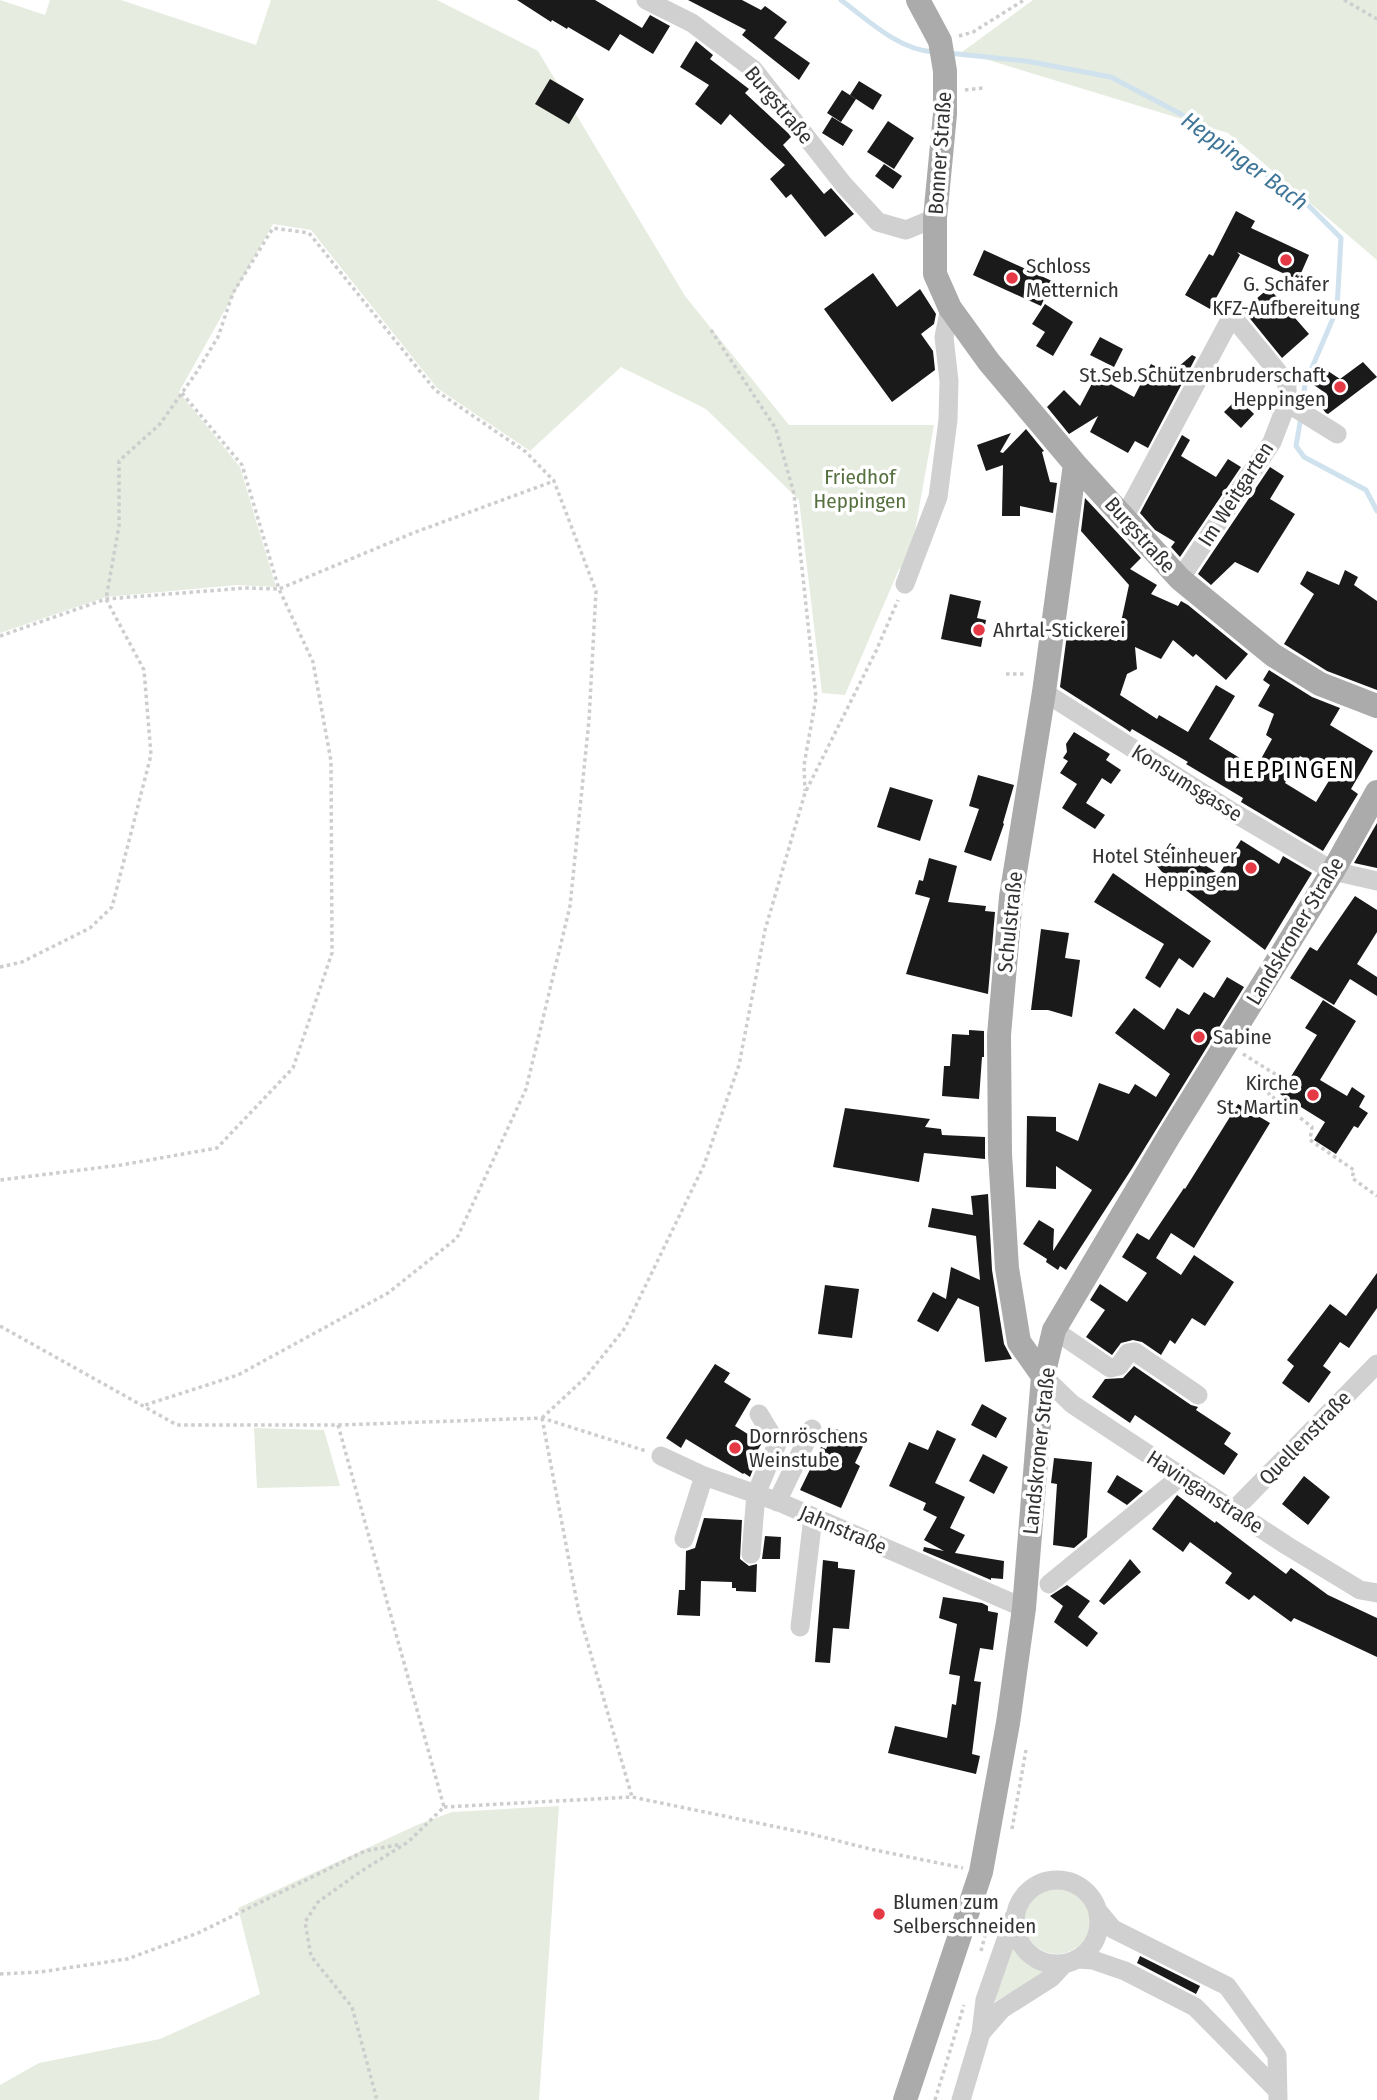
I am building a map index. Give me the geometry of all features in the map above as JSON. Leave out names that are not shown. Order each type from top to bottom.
[{"type":"main road","name":"Bonner Straße","points":[[918,0],[940,43],[945,71],[945,114],[935,218],[935,274],[950,308]]},
{"type":"main road","name":"Burgstraße","points":[[950,308],[989,362],[1074,464],[1181,579],[1273,655],[1320,684],[1377,706]]},
{"type":"main road","name":"Schulstraße","points":[[1043,1376],[1019,1342],[1007,1268],[1000,1154],[999,1035],[1011,897],[1037,683],[1074,464]]},
{"type":"main road","name":"Landskroner Straße","points":[[905,2100],[981,1871],[1008,1723],[1024,1608],[1043,1376],[1054,1330],[1377,792]]},
{"type":"street","name":"Burgstraße","points":[[646,0],[692,23],[753,69],[844,185],[878,222],[906,230],[935,218]]},
{"type":"street","points":[[905,584],[938,497],[948,420],[949,381],[944,337],[950,308]]},
{"type":"street","points":[[1125,516],[1232,316],[1287,383],[1287,403],[1337,434]]},
{"type":"street","name":"Im Weitgarten","points":[[1181,579],[1272,442],[1287,403]]},
{"type":"street","name":"Konsumsgasse","points":[[1037,683],[1231,811],[1332,871],[1377,881]]},
{"type":"street","points":[[1054,1330],[1110,1368],[1119,1366],[1128,1353],[1135,1352],[1198,1395]]},
{"type":"street","name":"Quellenstraße","points":[[1233,1511],[1377,1364]]},
{"type":"street","name":"Havinganstraße","points":[[1043,1376],[1072,1404],[1180,1477],[1360,1590],[1377,1593]]},
{"type":"street","points":[[751,1554],[756,1494],[777,1444],[759,1413]]},
{"type":"street","points":[[777,1502],[812,1429]]},
{"type":"street","name":"Jahnstraße","points":[[661,1456],[704,1476],[813,1517],[1024,1608]]},
{"type":"street","points":[[684,1539],[704,1476]]},
{"type":"street","points":[[1049,1584],[1180,1477]]},
{"type":"street","points":[[800,1628],[813,1517]]},
{"type":"street","points":[[961,2100],[981,2033],[985,2000],[1020,1901],[1028,1890],[1040,1882],[1054,1879],[1069,1881],[1082,1887],[1113,1929],[1227,1986],[1278,2055],[1278,2096]]},
{"type":"street","points":[[981,2033],[1002,2010],[1088,1951],[1096,1940],[1100,1926],[1098,1911]]},
{"type":"street","points":[[1015,1914],[1019,1941],[1037,1960],[1051,1964],[1093,1960],[1125,1972],[1195,2007],[1278,2096]]},
{"type":"path","points":[[940,43],[973,32],[1024,0]]},
{"type":"path","points":[[1345,0],[1377,19]]},
{"type":"path","points":[[0,967],[22,962],[90,928],[111,907],[151,755],[144,670],[106,599],[119,526],[119,461],[159,424],[182,393],[218,337],[233,293],[273,228],[309,233],[436,390],[526,452],[554,481],[596,591],[589,720],[570,906],[526,1088],[457,1238],[388,1293],[238,1376],[142,1406]]},
{"type":"path","points":[[711,330],[776,429],[794,494],[816,698],[804,765],[805,793]]},
{"type":"path","points":[[0,1180],[121,1165],[217,1148],[293,1068],[332,953],[331,761],[313,662],[279,589],[242,465],[182,393]]},
{"type":"path","points":[[0,636],[106,599],[279,589],[413,533],[554,481]]},
{"type":"path","points":[[542,1418],[585,1378],[625,1328],[704,1165],[738,1065],[765,930],[805,793],[876,651],[905,584]]},
{"type":"path","points":[[1006,674],[1037,683]]},
{"type":"path","points":[[1226,1044],[1275,1074],[1269,1094],[1312,1127],[1310,1140],[1354,1170],[1352,1178],[1377,1196]]},
{"type":"path","points":[[0,1326],[177,1425],[338,1425],[542,1418],[661,1456]]},
{"type":"path","points":[[542,1418],[579,1614],[632,1797]]},
{"type":"path","points":[[338,1425],[444,1807]]},
{"type":"path","points":[[376,2100],[352,2007],[311,1956],[305,1922],[318,1902],[408,1843],[444,1807],[632,1797],[981,1871]]},
{"type":"path","points":[[0,1974],[40,1972],[127,1959],[198,1933],[365,1851],[408,1843]]},
{"type":"green space","name":"Friedhof Heppingen","points":[[0,0],[45,15],[50,0],[121,0],[256,45],[271,0],[437,0],[538,51],[685,296],[789,425],[934,425],[908,569],[899,569],[845,695],[822,693],[799,500],[706,409],[621,367],[530,451],[437,388],[311,230],[273,224],[179,392],[240,467],[276,587],[237,585],[106,597],[0,633]]},
{"type":"green space","points":[[1033,0],[1377,0],[1377,260],[1228,133],[962,52]]},
{"type":"green space","points":[[254,1428],[324,1430],[340,1486],[257,1488]]},
{"type":"green space","points":[[559,1806],[539,2100],[0,2100],[0,2085],[39,2063],[160,2039],[260,1994],[238,1908],[417,1825],[452,1812]]},
{"type":"green space","points":[[1057,1888],[1070,1891],[1080,1898],[1087,1908],[1090,1921],[1087,1934],[1080,1944],[1070,1951],[1057,1954],[1044,1951],[1034,1944],[1027,1934],[1024,1921],[1027,1908],[1034,1898],[1044,1891]]},
{"type":"green space","points":[[1012,1945],[1024,1960],[1044,1971],[1044,1974],[994,2002]]},
{"type":"building","points":[[517,0],[595,0],[642,28],[650,15],[670,26],[653,54],[620,34],[609,51],[568,27],[567,29],[552,20],[551,22]]},
{"type":"building","points":[[688,0],[742,0],[761,10],[765,6],[787,22],[774,38],[810,63],[799,80],[742,35],[746,30]]},
{"type":"building","points":[[696,41],[713,55],[710,59],[749,89],[745,93],[788,133],[791,137],[783,145],[824,194],[831,188],[854,214],[825,237],[791,194],[786,198],[770,179],[785,165],[730,114],[721,125],[695,104],[709,85],[680,67]]},
{"type":"building","points":[[550,79],[584,99],[569,124],[535,104]]},
{"type":"building","points":[[859,81],[882,95],[873,110],[850,95]]},
{"type":"building","points":[[842,90],[856,99],[841,122],[827,113]]},
{"type":"building","points":[[832,117],[853,130],[843,146],[822,133]]},
{"type":"building","points":[[888,121],[914,138],[894,169],[867,152]]},
{"type":"building","points":[[884,164],[902,176],[893,189],[875,176]]},
{"type":"building","points":[[1236,211],[1255,221],[1251,228],[1309,255],[1298,280],[1237,252],[1240,255],[1210,309],[1185,295],[1209,254],[1213,256]]},
{"type":"building","name":"Schloss Metternich","points":[[984,250],[1052,281],[1041,306],[973,275]]},
{"type":"building","points":[[873,273],[897,307],[920,289],[936,314],[934,324],[921,334],[933,351],[935,370],[892,402],[824,309]]},
{"type":"building","points":[[1269,288],[1309,334],[1282,358],[1243,310]]},
{"type":"building","points":[[1045,304],[1073,322],[1053,356],[1036,346],[1045,332],[1032,324]]},
{"type":"building","points":[[1100,337],[1123,349],[1114,367],[1090,355]]},
{"type":"building","points":[[1192,355],[1196,357],[1148,448],[1135,441],[1128,453],[1090,432],[1098,416],[1069,434],[1047,407],[1064,390],[1080,406],[1096,376],[1134,397],[1151,364],[1170,374]]},
{"type":"building","name":"St.Seb.Schützenbruderschaft Heppingen","points":[[1363,362],[1377,377],[1326,413],[1315,400],[1324,392],[1311,383],[1322,367],[1340,379]]},
{"type":"building","points":[[1238,398],[1254,414],[1241,428],[1224,412]]},
{"type":"building","points":[[1026,429],[1044,451],[1042,452],[1050,482],[1057,483],[1053,513],[1020,506],[1020,516],[1002,516],[1003,465],[986,471],[977,445],[1011,433],[1000,452],[1003,453]]},
{"type":"building","points":[[1182,435],[1190,440],[1181,456],[1216,477],[1228,459],[1241,467],[1180,557],[1171,547],[1175,542],[1155,530],[1140,513]]},
{"type":"building","points":[[1270,467],[1284,476],[1270,499],[1295,514],[1258,573],[1235,562],[1211,585],[1198,574]]},
{"type":"building","points":[[1085,498],[1141,558],[1130,569],[1157,585],[1151,594],[1178,606],[1181,601],[1188,605],[1248,654],[1226,680],[1196,654],[1193,657],[1173,640],[1161,659],[1135,647],[1137,669],[1127,674],[1120,695],[1157,719],[1159,715],[1188,732],[1216,685],[1235,696],[1209,739],[1256,768],[1272,739],[1266,735],[1274,714],[1258,706],[1270,685],[1263,680],[1269,670],[1312,697],[1340,708],[1330,725],[1373,751],[1351,789],[1358,794],[1323,851],[1241,802],[1243,798],[1186,764],[1188,762],[1132,729],[1130,732],[1060,687],[1068,627],[1117,641],[1129,585],[1081,531]],"holes":[[[1300,756],[1333,774],[1316,802],[1285,783]]]},
{"type":"building","points":[[1345,570],[1358,577],[1354,585],[1377,601],[1377,690],[1327,671],[1284,644],[1314,594],[1300,584],[1307,571],[1339,585]]},
{"type":"building","points":[[950,594],[981,601],[977,618],[986,620],[981,647],[941,639]]},
{"type":"building","points":[[1074,732],[1110,754],[1106,760],[1121,770],[1111,784],[1102,778],[1086,803],[1105,815],[1095,829],[1062,808],[1077,784],[1060,773],[1068,761],[1063,758],[1067,752],[1066,744]]},
{"type":"building","points":[[978,775],[1014,785],[991,861],[964,852],[979,809],[969,806]]},
{"type":"building","points":[[890,787],[933,800],[920,841],[877,827]]},
{"type":"building","points":[[1377,823],[1377,868],[1354,863]]},
{"type":"building","points":[[1241,840],[1279,864],[1283,856],[1312,873],[1265,950],[1156,865],[1170,843],[1219,874]]},
{"type":"building","points":[[929,858],[957,866],[948,902],[986,906],[985,911],[995,912],[988,994],[906,974],[930,898],[915,894],[919,880],[923,881]]},
{"type":"building","points":[[1113,873],[1211,941],[1193,968],[1179,958],[1160,988],[1145,978],[1164,944],[1094,902]]},
{"type":"building","points":[[1355,896],[1377,910],[1377,932],[1357,964],[1377,977],[1377,996],[1350,979],[1334,1005],[1290,978],[1310,947],[1317,951]]},
{"type":"building","points":[[1041,929],[1069,933],[1065,958],[1080,960],[1072,1017],[1048,1010],[1031,1010]]},
{"type":"building","points":[[1227,977],[1244,987],[1066,1270],[1060,1266],[1058,1270],[1046,1262],[1047,1259],[1023,1244],[1039,1220],[1054,1229],[1053,1251],[1092,1190],[1056,1166],[1056,1189],[1026,1187],[1027,1116],[1056,1117],[1056,1131],[1078,1141],[1099,1083],[1129,1094],[1135,1084],[1156,1097],[1170,1074],[1115,1033],[1134,1008],[1164,1030],[1177,1008],[1189,1015],[1204,992],[1214,998]]},
{"type":"building","name":"Kirche St. Martin","points":[[1323,1000],[1356,1021],[1320,1080],[1347,1096],[1352,1087],[1365,1096],[1359,1107],[1368,1113],[1358,1128],[1354,1126],[1336,1154],[1314,1140],[1325,1122],[1280,1094],[1317,1035],[1305,1028]]},
{"type":"building","points":[[969,1030],[984,1031],[979,1099],[942,1096],[944,1066],[950,1066],[952,1034],[969,1035]]},
{"type":"building","points":[[1238,1104],[1270,1123],[1194,1248],[1171,1233],[1156,1258],[1181,1275],[1194,1255],[1234,1282],[1205,1326],[1192,1318],[1175,1344],[1170,1340],[1161,1355],[1142,1342],[1133,1340],[1121,1343],[1112,1355],[1086,1337],[1105,1310],[1090,1300],[1100,1284],[1127,1302],[1147,1273],[1122,1257],[1137,1233],[1149,1240],[1185,1189]]},
{"type":"building","points":[[845,1108],[930,1119],[925,1127],[941,1129],[942,1135],[985,1137],[985,1159],[924,1153],[919,1182],[833,1167]]},
{"type":"building","points":[[988,1194],[992,1270],[1004,1344],[1012,1359],[985,1362],[979,1307],[958,1298],[938,1332],[917,1321],[933,1292],[946,1299],[951,1267],[980,1280],[976,1236],[928,1227],[932,1208],[973,1215],[971,1196]]},
{"type":"building","points":[[1377,1273],[1377,1308],[1349,1348],[1340,1342],[1323,1366],[1331,1372],[1309,1403],[1282,1383],[1294,1366],[1287,1360],[1330,1304],[1346,1316]]},
{"type":"building","points":[[825,1285],[859,1289],[852,1338],[818,1334]]},
{"type":"building","points":[[715,1364],[730,1373],[724,1382],[751,1399],[735,1426],[762,1443],[752,1459],[756,1462],[750,1477],[686,1439],[681,1448],[666,1438]]},
{"type":"building","points":[[1134,1366],[1198,1407],[1196,1410],[1231,1433],[1224,1444],[1238,1454],[1224,1475],[1135,1415],[1130,1423],[1092,1397],[1105,1379],[1123,1378]]},
{"type":"building","points":[[982,1404],[1007,1418],[996,1438],[971,1425]]},
{"type":"building","points":[[836,1429],[865,1442],[855,1463],[860,1466],[841,1508],[800,1490],[821,1447],[826,1449]]},
{"type":"building","points":[[937,1430],[956,1439],[935,1483],[965,1497],[950,1528],[965,1535],[955,1553],[1004,1561],[1003,1579],[991,1580],[923,1551],[924,1547],[944,1551],[924,1540],[937,1517],[923,1510],[926,1503],[889,1486],[909,1442],[928,1450]]},
{"type":"building","points":[[983,1454],[1008,1467],[994,1494],[969,1481]]},
{"type":"building","points":[[1054,1458],[1092,1462],[1087,1537],[1074,1548],[1053,1545],[1057,1484],[1051,1483]]},
{"type":"building","points":[[1117,1475],[1143,1491],[1127,1505],[1107,1492]]},
{"type":"building","points":[[1304,1476],[1330,1497],[1308,1525],[1282,1504]]},
{"type":"building","points":[[1177,1495],[1286,1574],[1291,1568],[1328,1595],[1377,1618],[1377,1657],[1294,1618],[1291,1622],[1254,1595],[1249,1600],[1225,1583],[1232,1573],[1190,1542],[1183,1552],[1152,1529]]},
{"type":"building","points":[[704,1518],[742,1520],[740,1559],[749,1566],[757,1564],[756,1592],[736,1591],[736,1588],[732,1588],[732,1582],[701,1581],[700,1616],[677,1615],[679,1590],[685,1590],[686,1551],[695,1548]]},
{"type":"building","points":[[765,1536],[781,1537],[780,1559],[762,1559]]},
{"type":"building","points":[[1130,1559],[1141,1572],[1104,1605],[1099,1601]]},
{"type":"building","points":[[823,1560],[838,1562],[838,1568],[855,1570],[849,1629],[833,1628],[830,1663],[815,1662]]},
{"type":"building","points":[[1067,1585],[1090,1601],[1078,1617],[1098,1633],[1087,1647],[1054,1622],[1063,1606],[1050,1596]]},
{"type":"building","points":[[943,1597],[982,1603],[988,1606],[988,1611],[998,1613],[993,1650],[980,1648],[974,1681],[981,1682],[972,1754],[980,1756],[976,1774],[888,1753],[895,1726],[947,1738],[960,1676],[949,1674],[957,1624],[939,1618]]},
{"type":"building","points":[[1140,1956],[1200,1986],[1196,1994],[1137,1963]]},
{"type":"waterway","name":"Heppinger Bach","points":[[841,0],[897,40],[921,50],[934,52]]},
{"type":"waterway","name":"Heppinger Bach","points":[[948,53],[1026,61],[1111,77],[1194,121],[1309,206],[1341,238],[1337,309],[1305,384],[1302,408]]},
{"type":"waterway","name":"Heppinger Bach","points":[[1301,417],[1296,446],[1304,457],[1366,490],[1377,511]]},
{"type":"place","name":"G. Schäfer KFZ-Aufbereitung","points":[[1286,260]]},
{"type":"place","name":"Schloss Metternich","points":[[1012,278]]},
{"type":"place","name":"St.Seb.Schützenbruderschaft Heppingen","points":[[1340,387]]},
{"type":"place","name":"Ahrtal-Stickerei","points":[[979,630]]},
{"type":"place","name":"Hotel Steinheuer Heppingen","points":[[1251,868]]},
{"type":"place","name":"Sabine","points":[[1199,1037]]},
{"type":"place","name":"Kirche St. Martin","points":[[1313,1095]]},
{"type":"place","name":"Dornröschens Weinstube","points":[[735,1448]]},
{"type":"place","name":"Blumen zum Selberschneiden","points":[[879,1914]]},
{"type":"district","name":"HEPPINGEN","points":[[1291,770]]}]
